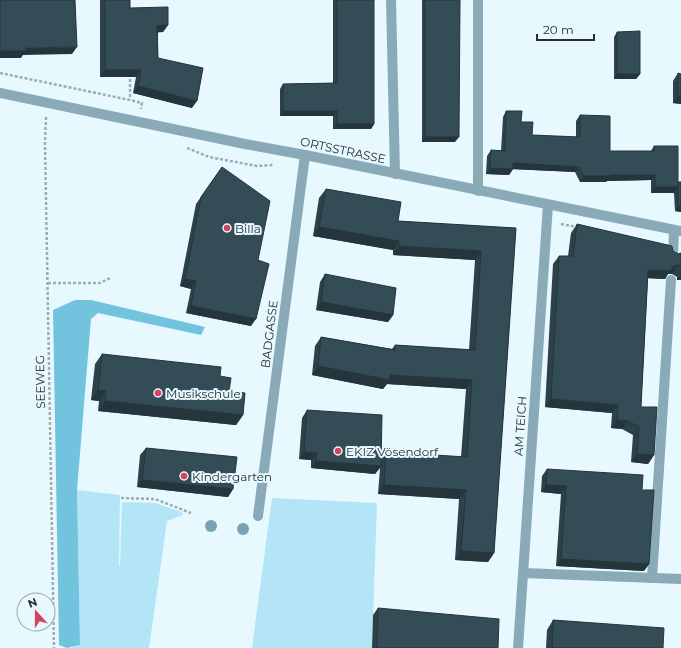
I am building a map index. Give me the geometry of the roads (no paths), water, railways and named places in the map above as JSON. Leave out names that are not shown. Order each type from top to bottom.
[{"type":"street","points":[[391,0],[395,174]]},
{"type":"street","points":[[478,0],[478,191]]},
{"type":"street","name":"ORTSSTRASSE","points":[[0,93],[677,231]]},
{"type":"street","name":"BADGASSE","points":[[258,516],[305,155]]},
{"type":"street","name":"AM TEICH","points":[[518,648],[548,205]]},
{"type":"street","points":[[673,256],[677,231]]},
{"type":"street","points":[[652,578],[671,280]]},
{"type":"street","points":[[523,573],[681,579]]},
{"type":"place","name":"Billa","points":[[227,228]]},
{"type":"place","name":"Musikschule","points":[[158,393]]},
{"type":"place","name":"EKIZ Vösendorf","points":[[338,451]]},
{"type":"place","name":"Kindergarten","points":[[184,476]]}]
